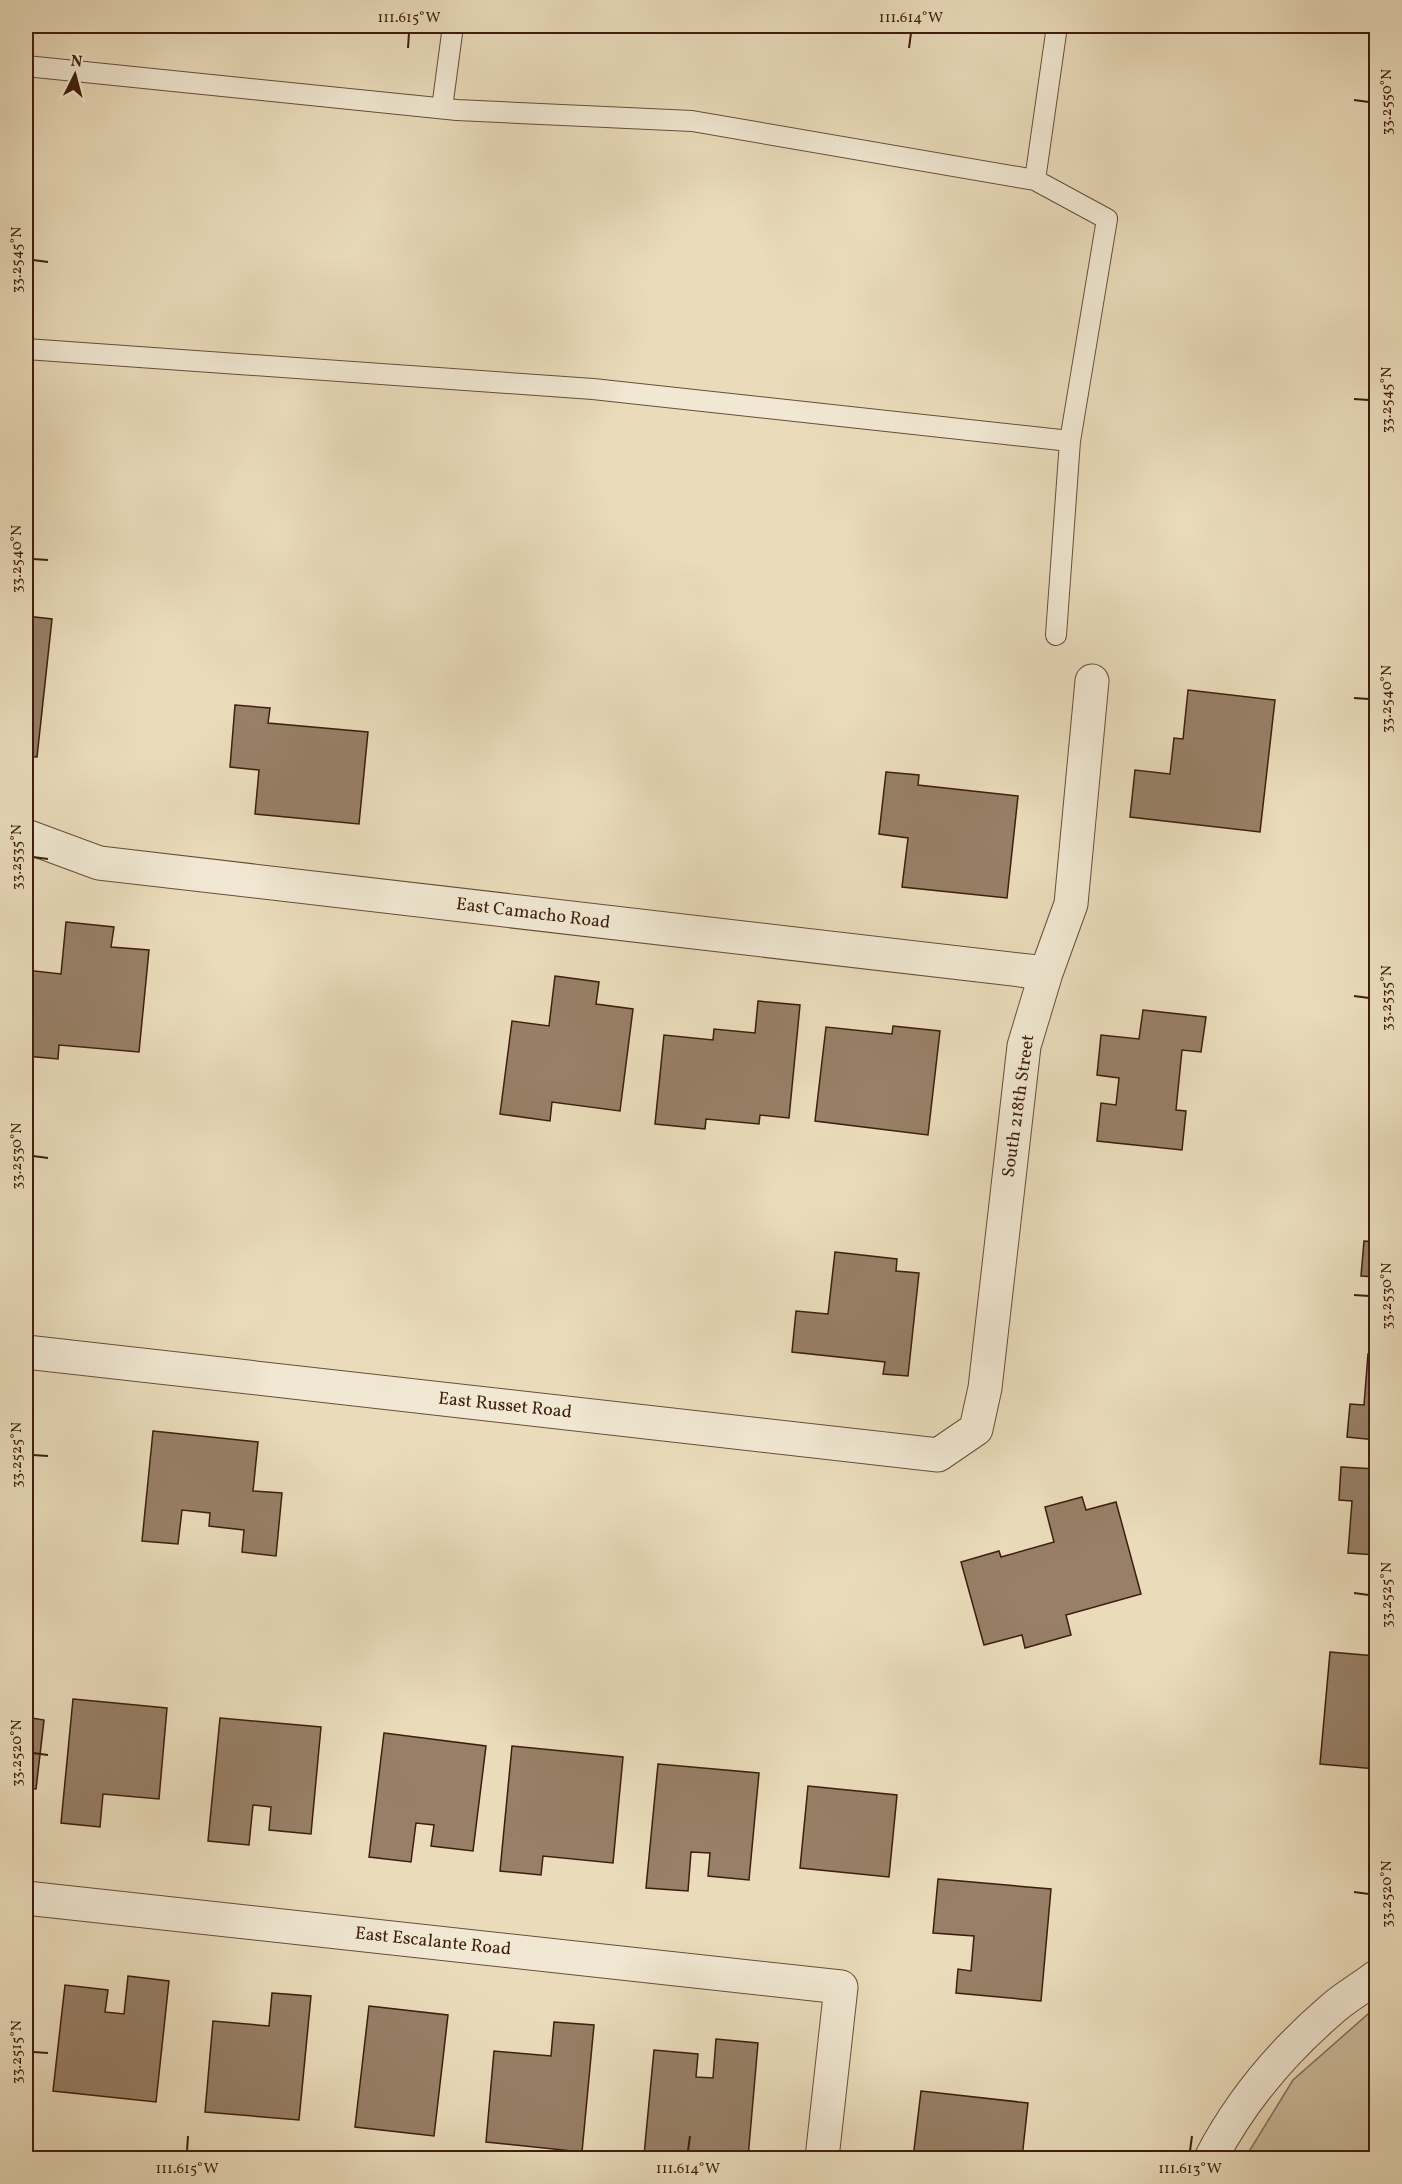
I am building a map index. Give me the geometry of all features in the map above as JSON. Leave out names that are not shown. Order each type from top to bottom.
[{"type":"street","name":"South 218th Street","points":[[976,1430],[985,1388],[1024,1046],[1046,973],[1071,904],[1092,681]]},
{"type":"street","name":"East Camacho Road","points":[[26,836],[99,863],[1046,973]]},
{"type":"street","name":"East Russet Road","points":[[26,1352],[938,1455],[976,1430]]},
{"type":"street","name":"East Escalante Road","points":[[26,1898],[841,1987],[822,2158]]},
{"type":"street","points":[[1211,2158],[1271,2068],[1332,2009],[1377,1977]]},
{"type":"lane","points":[[442,108],[453,26]]},
{"type":"lane","points":[[1035,180],[1057,26]]},
{"type":"lane","points":[[26,66],[442,108],[692,122],[1035,180],[1107,219],[1070,441],[1056,634]]},
{"type":"lane","points":[[26,350],[592,389],[1070,441]]},
{"type":"shaded area","points":[[1376,2007],[1376,2158],[1245,2158],[1293,2080]]},
{"type":"building","points":[[26,616],[52,619],[37,757],[26,756]]},
{"type":"building","points":[[1188,690],[1275,700],[1260,832],[1130,817],[1135,770],[1170,774],[1174,738],[1183,739]]},
{"type":"building","points":[[235,705],[270,708],[268,723],[368,732],[359,824],[255,814],[259,770],[230,767]]},
{"type":"building","points":[[886,772],[919,775],[918,785],[1018,796],[1007,898],[902,887],[908,838],[879,834]]},
{"type":"building","points":[[66,922],[114,927],[111,947],[149,950],[139,1052],[59,1045],[58,1059],[26,1056],[26,970],[61,974]]},
{"type":"building","points":[[555,976],[599,982],[596,1004],[633,1009],[620,1111],[552,1102],[550,1121],[500,1114],[512,1021],[549,1026]]},
{"type":"building","points":[[758,1001],[800,1005],[789,1118],[760,1115],[759,1124],[706,1119],[705,1129],[655,1124],[664,1035],[713,1040],[714,1029],[755,1033]]},
{"type":"building","points":[[1143,1010],[1206,1017],[1201,1052],[1182,1050],[1176,1110],[1186,1111],[1182,1150],[1097,1141],[1101,1103],[1116,1105],[1119,1078],[1097,1075],[1101,1035],[1139,1039]]},
{"type":"building","points":[[893,1026],[940,1031],[928,1135],[815,1121],[826,1027],[892,1034]]},
{"type":"building","points":[[1364,1241],[1376,1242],[1376,1277],[1361,1276]]},
{"type":"building","points":[[835,1252],[897,1259],[896,1271],[919,1273],[908,1376],[883,1374],[885,1362],[792,1352],[796,1311],[828,1314]]},
{"type":"building","points":[[1368,1354],[1376,1354],[1376,1440],[1347,1437],[1350,1404],[1364,1405]]},
{"type":"building","points":[[153,1431],[258,1442],[253,1491],[282,1493],[276,1556],[242,1552],[244,1530],[209,1526],[210,1513],[182,1510],[178,1544],[142,1541]]},
{"type":"building","points":[[1341,1467],[1376,1469],[1376,1555],[1348,1553],[1352,1501],[1339,1500]]},
{"type":"building","points":[[1082,1497],[1086,1510],[1116,1502],[1141,1594],[1066,1615],[1071,1635],[1025,1648],[1022,1635],[984,1645],[961,1562],[999,1551],[1001,1557],[1054,1542],[1045,1507]]},
{"type":"building","points":[[1330,1652],[1376,1656],[1376,1769],[1320,1764]]},
{"type":"building","points":[[73,1699],[167,1708],[159,1799],[103,1794],[100,1827],[61,1823]]},
{"type":"building","points":[[26,1717],[44,1720],[36,1789],[26,1788]]},
{"type":"building","points":[[220,1718],[321,1727],[311,1834],[269,1830],[271,1807],[253,1805],[249,1845],[208,1841]]},
{"type":"building","points":[[384,1733],[486,1746],[473,1851],[431,1846],[434,1825],[416,1823],[411,1862],[369,1857]]},
{"type":"building","points":[[512,1746],[623,1757],[613,1863],[543,1856],[541,1875],[500,1871]]},
{"type":"building","points":[[658,1764],[759,1773],[749,1880],[708,1876],[710,1853],[691,1852],[688,1891],[646,1888]]},
{"type":"building","points":[[808,1786],[897,1795],[889,1877],[800,1868]]},
{"type":"building","points":[[938,1879],[1051,1889],[1041,2001],[956,1993],[958,1969],[971,1971],[974,1936],[933,1933]]},
{"type":"building","points":[[128,1976],[169,1981],[156,2102],[53,2091],[65,1985],[108,1990],[105,2012],[124,2014]]},
{"type":"building","points":[[272,1993],[311,1996],[299,2120],[205,2112],[213,2021],[269,2026]]},
{"type":"building","points":[[369,2006],[448,2015],[434,2136],[355,2127]]},
{"type":"building","points":[[554,2022],[594,2025],[582,2152],[486,2142],[494,2051],[551,2056]]},
{"type":"building","points":[[716,2039],[758,2043],[748,2158],[685,2158],[644,2155],[654,2050],[698,2054],[696,2077],[713,2078]]},
{"type":"building","points":[[921,2091],[1028,2103],[1022,2158],[913,2158]]}]
